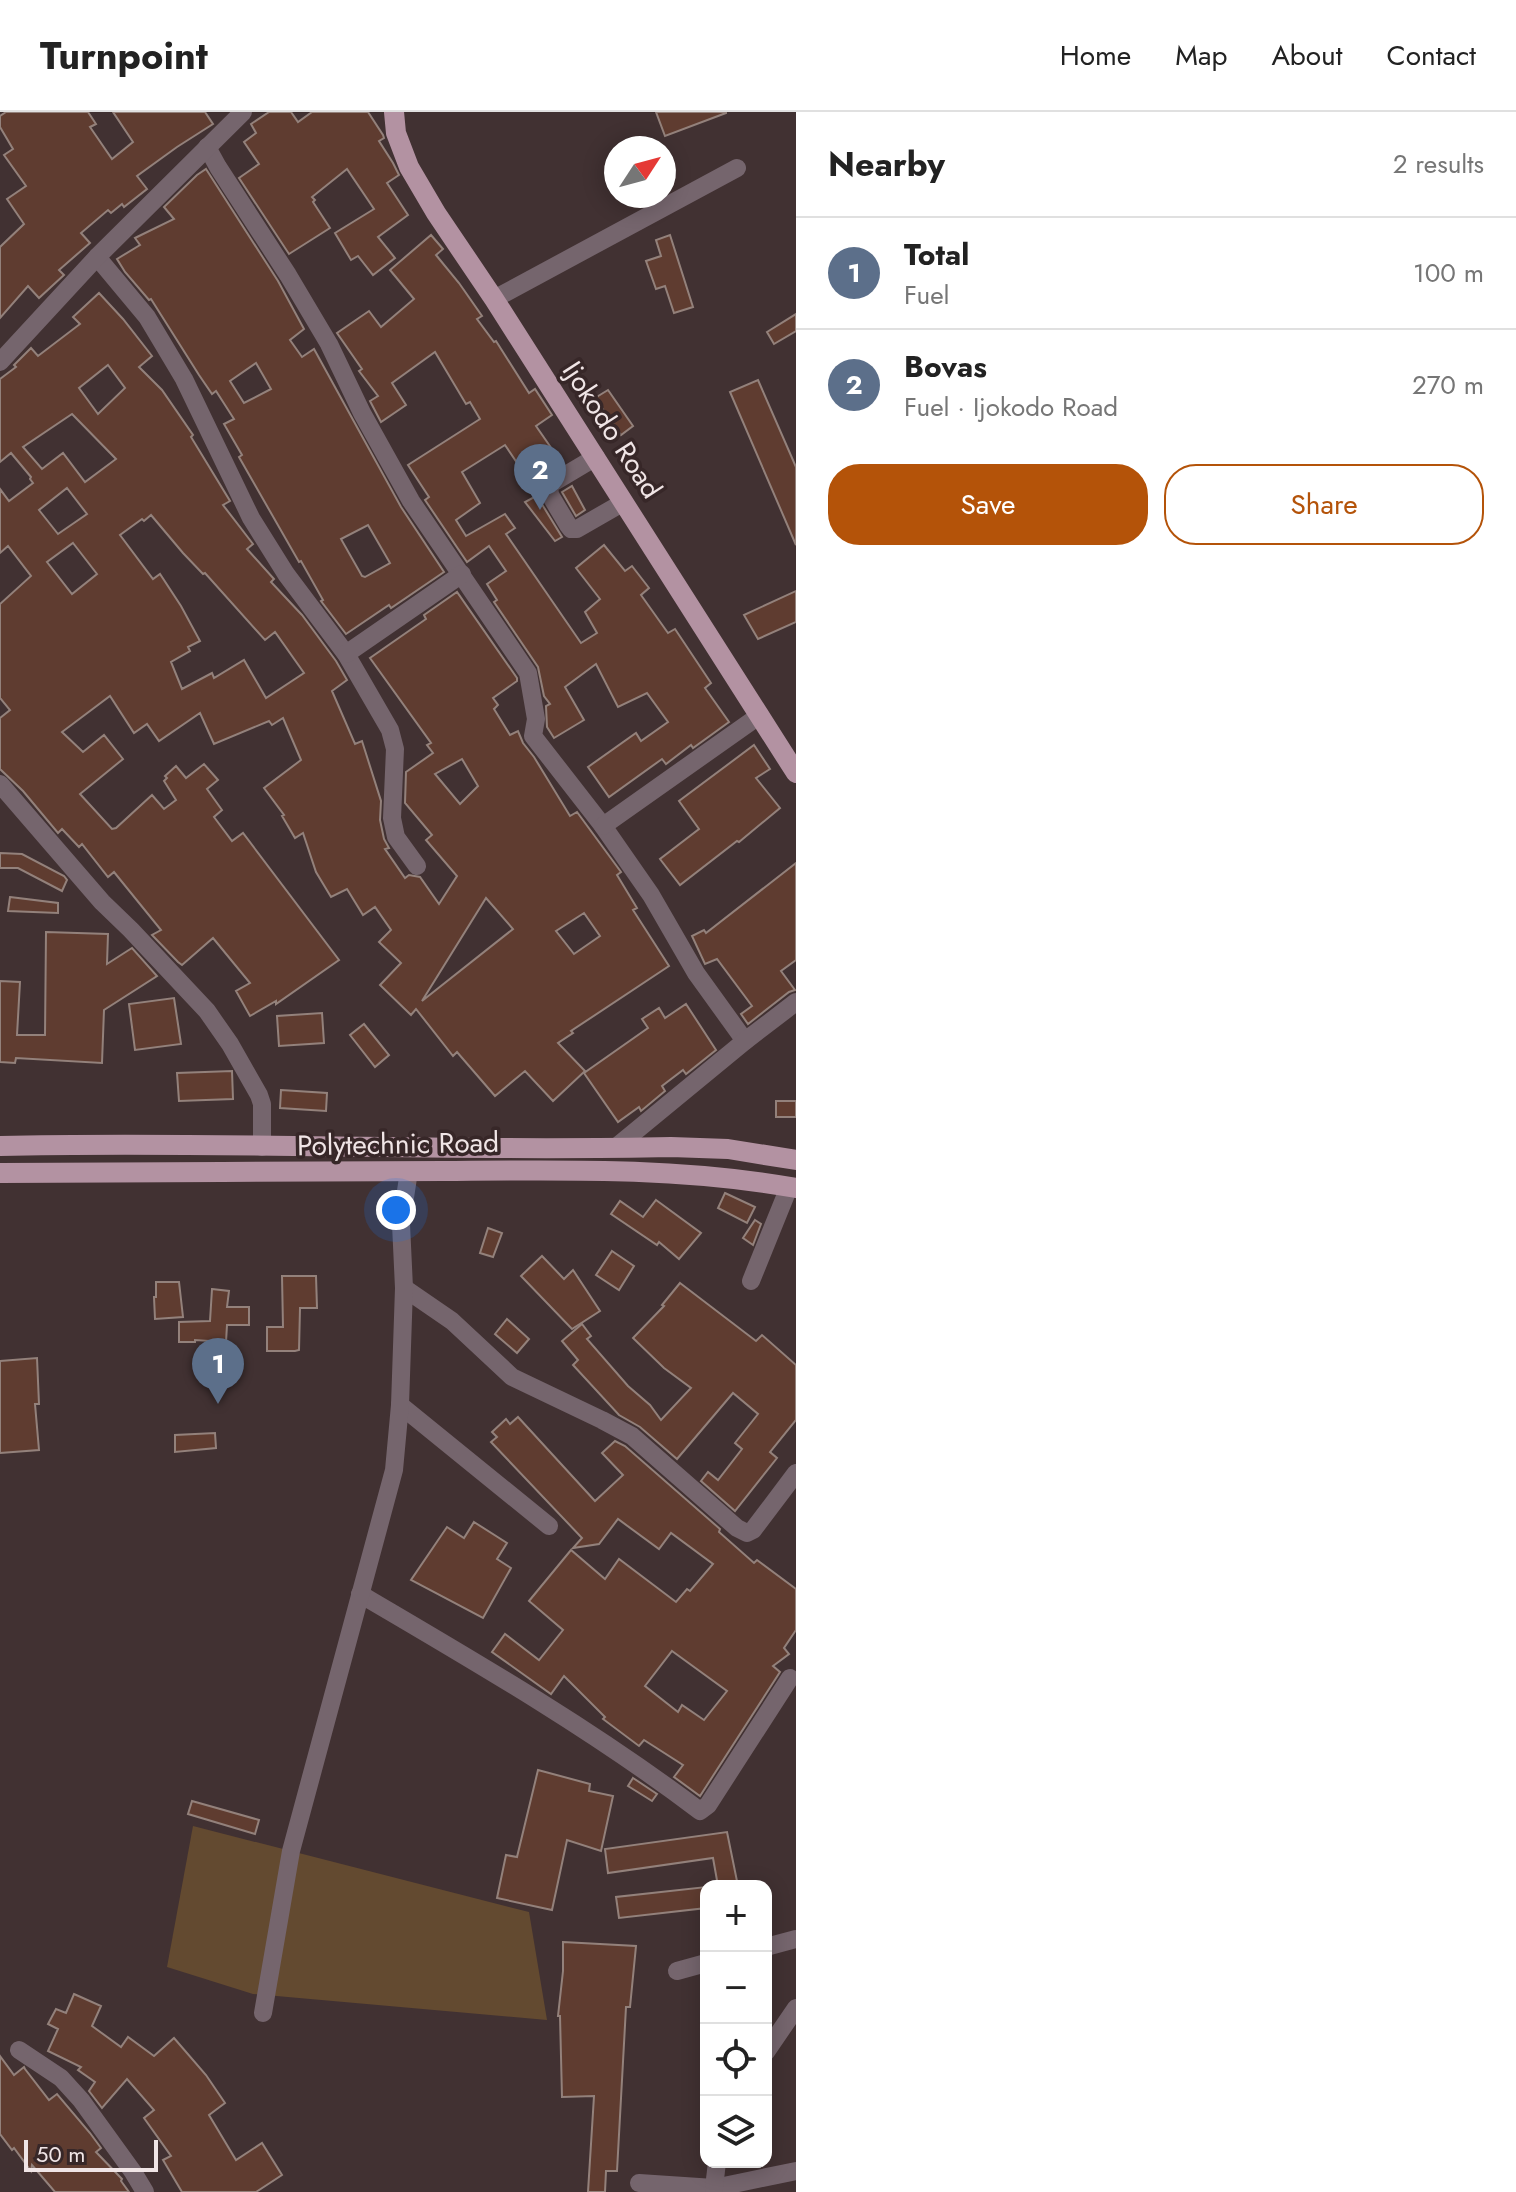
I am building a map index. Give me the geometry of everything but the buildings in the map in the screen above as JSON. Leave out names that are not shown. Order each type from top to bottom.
[{"type":"main road","name":"Ijokodo Road","points":[[394,112],[396,133],[409,167],[436,213],[596,457],[796,773]]},
{"type":"main road","name":"Polytechnic Road","points":[[0,1146],[671,1147],[728,1149],[796,1160]]},
{"type":"main road","name":"Polytechnic Road","points":[[0,1173],[656,1172],[740,1178],[792,1188]]},
{"type":"street","points":[[0,362],[97,257],[243,112]]},
{"type":"street","points":[[207,147],[329,344],[362,413],[411,501],[528,673],[536,719],[533,736],[603,826],[651,895],[696,973],[745,1041]]},
{"type":"street","points":[[494,299],[737,168]]},
{"type":"street","points":[[97,257],[147,317],[184,379],[251,518],[286,574],[346,654],[390,730],[395,749],[392,818],[396,837],[417,866]]},
{"type":"street","points":[[596,457],[549,485],[550,495],[568,525],[571,529],[577,529],[624,502]]},
{"type":"street","points":[[346,654],[462,574]]},
{"type":"street","points":[[603,826],[760,715]]},
{"type":"street","points":[[0,784],[102,902],[215,1022],[255,1084],[262,1104],[262,1147]]},
{"type":"street","points":[[615,1148],[796,1002]]},
{"type":"street","points":[[263,2013],[291,1851],[394,1470],[400,1405],[404,1288],[401,1224],[409,1171]]},
{"type":"street","points":[[751,1281],[792,1188]]},
{"type":"street","points":[[404,1288],[452,1321],[512,1377],[632,1436],[737,1528],[747,1533],[753,1530],[796,1473]]},
{"type":"street","points":[[400,1405],[549,1526]]},
{"type":"street","points":[[360,1594],[494,1673],[656,1777],[700,1811],[708,1805],[790,1678]]},
{"type":"street","points":[[772,1945],[796,1939]]},
{"type":"street","points":[[677,1971],[700,1965]]},
{"type":"street","points":[[772,2043],[796,2008]]},
{"type":"street","points":[[19,2050],[61,2078],[81,2100],[145,2192]]},
{"type":"street","points":[[714,2188],[716,2168]]},
{"type":"street","points":[[639,2183],[714,2188],[796,2171]]},
{"type":"shaded area","points":[[193,1826],[529,1912],[547,2020],[253,1994],[167,1967]]},
{"type":"place","name":"Bovas","points":[[540,510]]},
{"type":"place","name":"Total","points":[[218,1404]]}]
